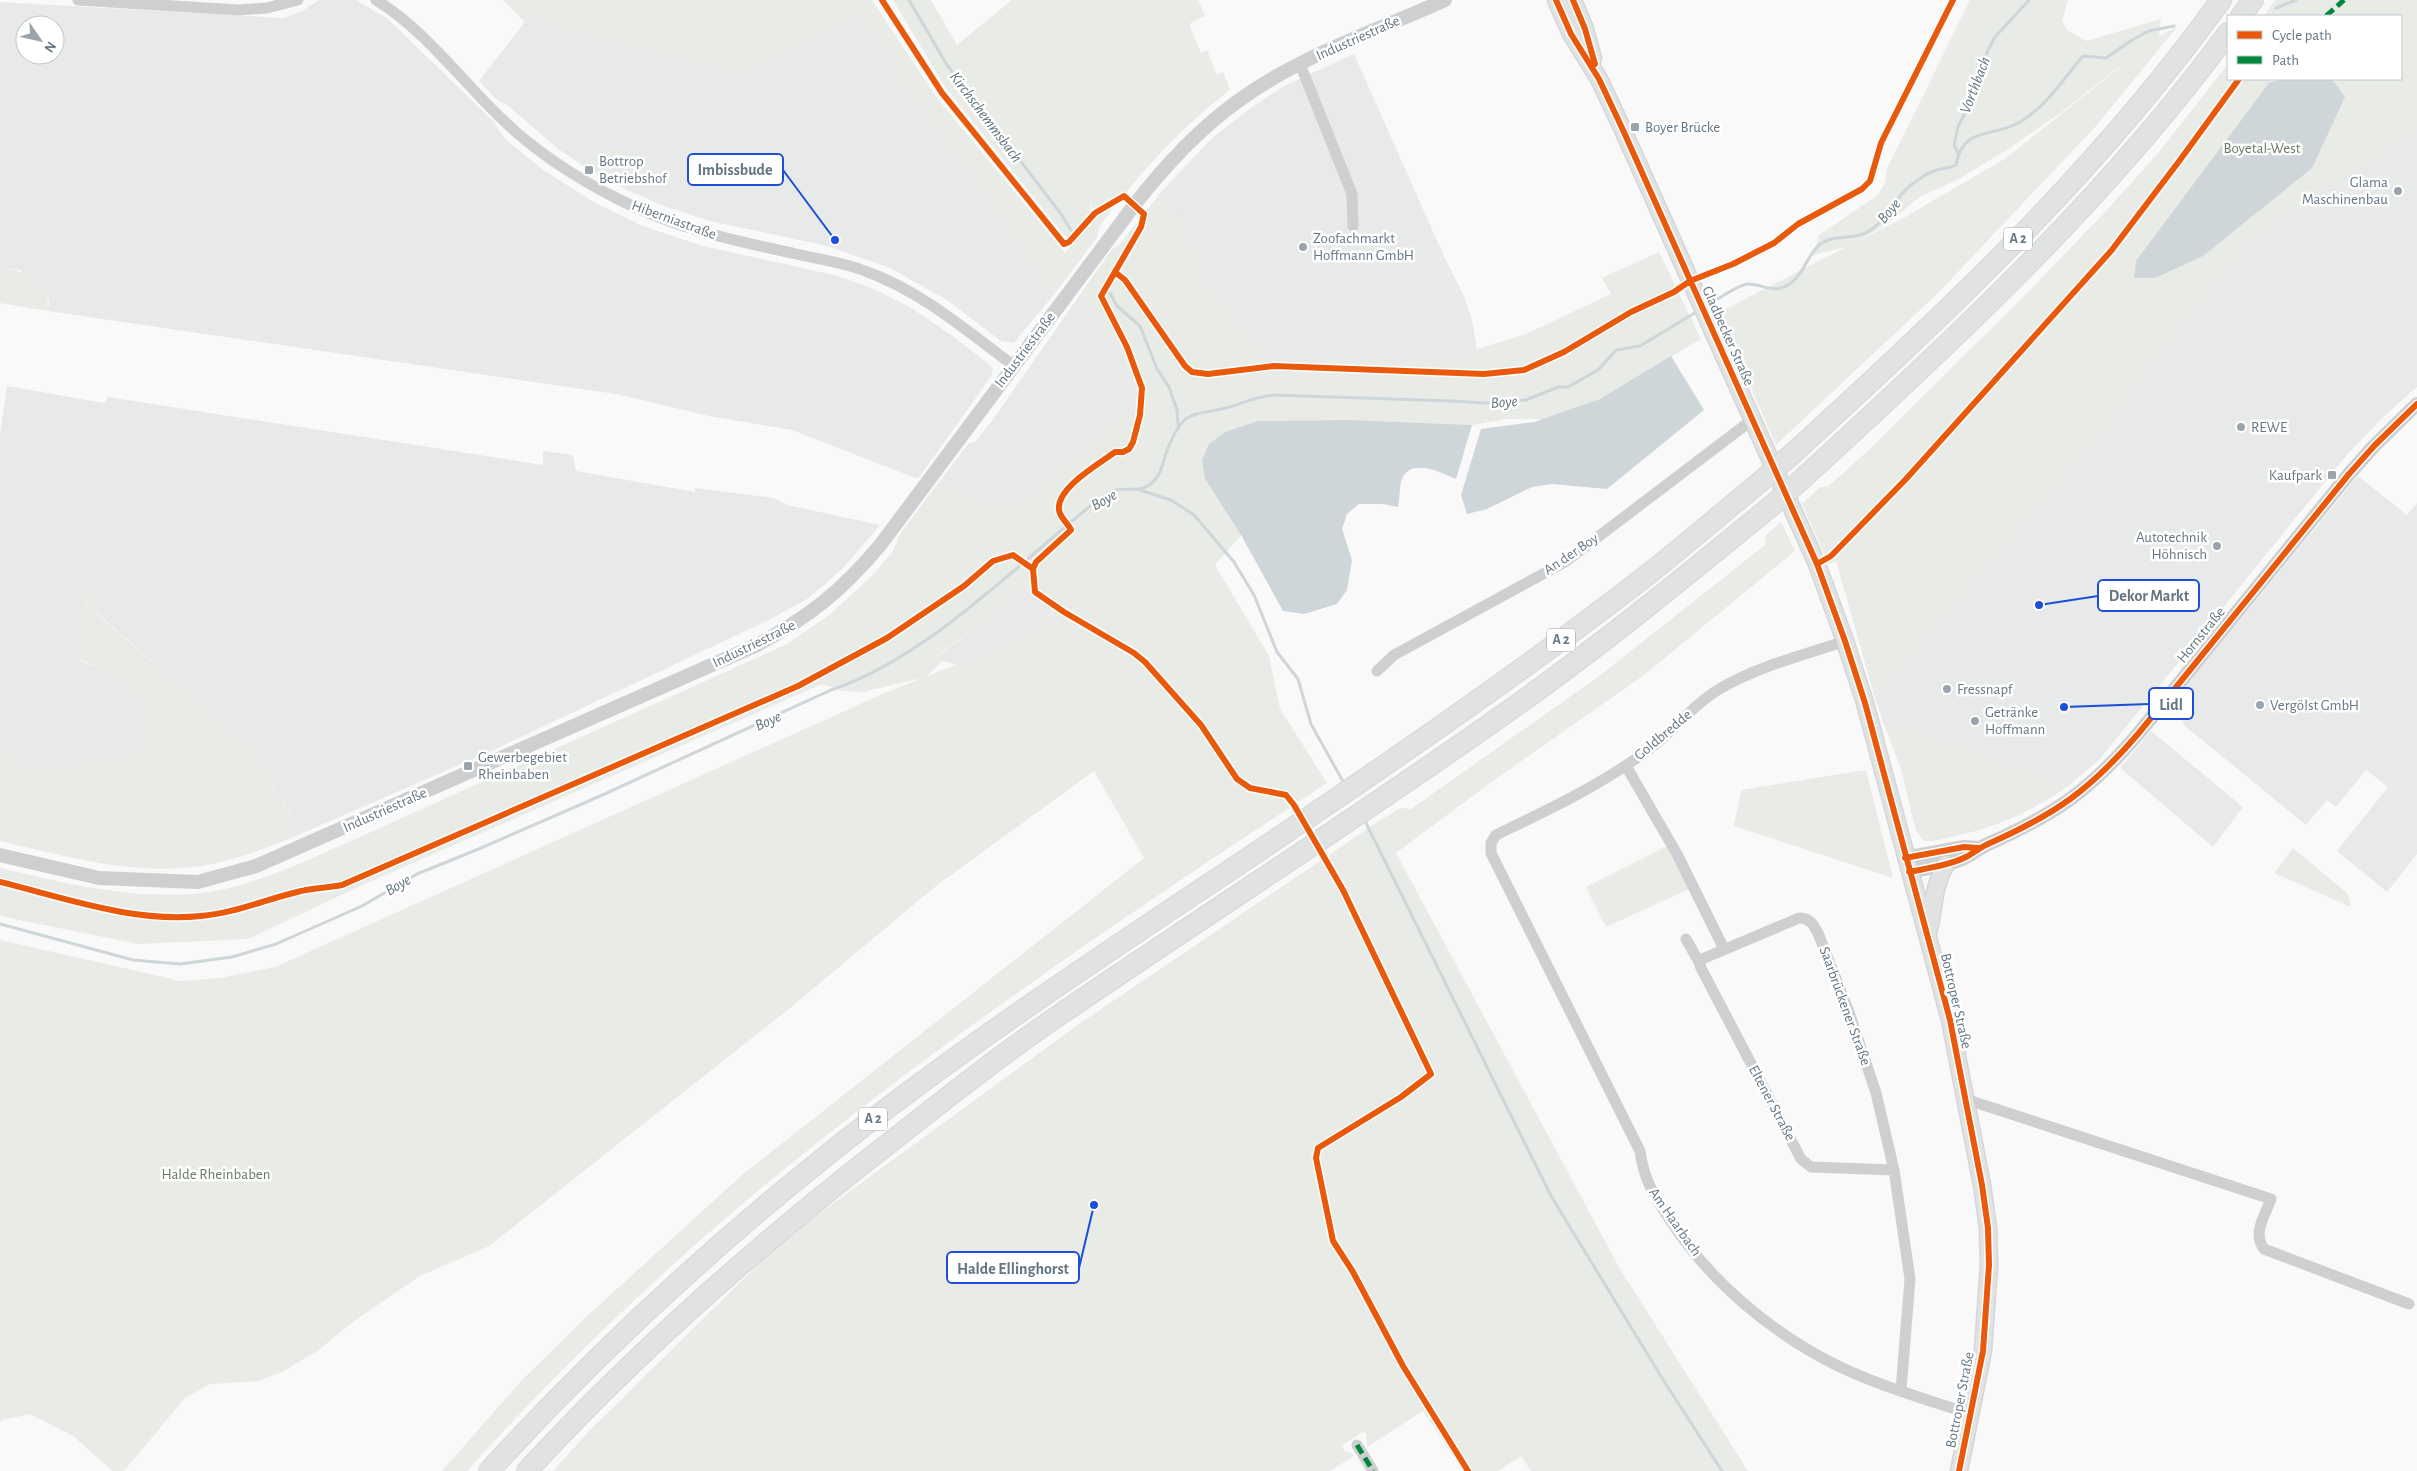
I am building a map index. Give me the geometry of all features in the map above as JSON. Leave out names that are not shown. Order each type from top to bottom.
[{"type":"highway","name":"A 2","points":[[489,1471],[528,1428],[655,1304],[768,1203],[828,1154],[954,1058],[1032,1003],[1302,822],[1545,652],[1648,574],[1759,483],[1912,344],[2013,245],[2144,100],[2221,0]]},
{"type":"highway","points":[[2242,15],[2253,0]]},
{"type":"highway","name":"A 2","points":[[527,1471],[618,1376],[703,1296],[836,1184],[974,1077],[1054,1019],[1370,808],[1584,656],[1665,594],[1770,507],[1926,366],[2066,226],[2134,152],[2227,34]]},
{"type":"main road","name":"Gladbecker Straße","points":[[1556,0],[1571,34],[1599,78],[1810,549]]},
{"type":"main road","name":"Gladbecker Straße","points":[[1573,0],[1585,28],[1599,78]]},
{"type":"main road","name":"Bottroper Straße","points":[[1810,549],[1845,641],[1865,703],[1907,865],[1928,935],[1950,1020],[1982,1185],[1988,1228],[1987,1321],[1981,1365],[1959,1471]]},
{"type":"main road","points":[[1928,935],[1933,911],[1935,885],[1946,864]]},
{"type":"street","points":[[78,0],[239,10],[290,1]]},
{"type":"street","name":"Hiberniastraße","points":[[376,0],[409,24],[502,119],[536,148],[582,180],[617,199],[694,230],[841,264],[884,278],[926,301],[1014,366]]},
{"type":"street","name":"Industriestraße","points":[[0,855],[99,878],[198,882],[256,866],[472,772],[779,633],[798,622],[835,594],[864,565],[1135,204],[1169,162],[1203,129],[1234,103],[1300,64],[1347,41],[1445,0]]},
{"type":"street","name":"Industriestraße","points":[[1300,64],[1352,194],[1353,226]]},
{"type":"street","name":"Hornstraße","points":[[1907,865],[1946,864],[1968,856],[1979,848],[2042,818],[2065,804],[2107,769],[2344,480],[2374,446],[2417,404]]},
{"type":"street","name":"An der Boy","points":[[1377,671],[1394,656],[1565,562],[1752,420]]},
{"type":"street","name":"Goldbredde","points":[[1490,846],[1496,835],[1589,788],[1626,766],[1719,689],[1740,678],[1845,641]]},
{"type":"street","points":[[1626,766],[1676,854],[1724,949],[1699,962]]},
{"type":"street","name":"Am Haarbach","points":[[1490,846],[1492,856],[1640,1151],[1642,1170],[1649,1187],[1686,1244],[1726,1287],[1755,1312],[1794,1341],[1835,1365],[1970,1414]]},
{"type":"street","name":"Hornstraße","points":[[1907,865],[1964,847],[1979,848]]},
{"type":"street","name":"Saarbrückener Straße","points":[[1724,949],[1799,918],[1806,918],[1813,923],[1840,989],[1876,1093],[1894,1170],[1910,1279],[1901,1390]]},
{"type":"street","name":"Eltener Straße","points":[[1686,939],[1802,1159],[1811,1167],[1894,1170]]},
{"type":"street","points":[[1965,1099],[2271,1199],[2258,1235],[2259,1242],[2264,1249],[2409,1304]]},
{"type":"street","points":[[1357,1446],[1374,1471]]},
{"type":"shaded area","points":[[319,0],[356,0],[388,19],[494,122],[504,138],[542,169],[595,203],[643,226],[703,246],[838,276],[874,289],[910,307],[954,337],[990,365],[993,369],[992,375],[918,479],[792,430],[709,416],[616,394],[48,311],[49,300],[20,270],[0,267],[0,2],[284,18],[302,11]]},
{"type":"shaded area","points":[[859,12],[887,50],[902,79],[900,82],[969,173],[1049,288],[1056,292],[1014,343],[1001,341],[947,300],[888,267],[827,246],[710,221],[661,205],[627,190],[558,149],[506,104],[498,101],[479,81],[534,13],[570,30],[737,72]]},
{"type":"shaded area","points":[[1354,54],[1443,254],[1464,296],[1472,320],[1479,361],[1358,361],[1265,356],[1205,283],[1195,249],[1162,191],[1211,139],[1252,107],[1286,85]]},
{"type":"shaded area","points":[[2281,80],[2333,80],[2345,97],[2312,168],[2203,256],[2155,278],[2134,278],[2136,261],[2269,83]]},
{"type":"shaded area","points":[[2417,127],[2417,387],[2383,417],[2346,456],[2099,760],[2068,786],[1882,719],[1875,698],[2126,404],[2140,376],[2216,284],[2246,243],[2306,195]]},
{"type":"shaded area","points":[[1081,293],[1122,353],[1137,392],[1131,410],[1011,509],[936,486],[969,443],[975,442],[994,418]]},
{"type":"shaded area","points":[[1671,356],[1704,410],[1607,489],[1552,484],[1532,487],[1487,509],[1467,514],[1461,495],[1481,429],[1534,422],[1600,399]]},
{"type":"shaded area","points":[[7,386],[104,403],[108,397],[543,465],[543,451],[573,455],[576,471],[695,492],[695,488],[773,498],[787,505],[880,525],[844,567],[824,585],[807,599],[769,620],[489,752],[291,838],[292,817],[251,749],[97,613],[97,582],[86,595],[84,623],[76,645],[81,661],[105,670],[136,697],[145,721],[144,732],[139,746],[131,753],[117,760],[104,763],[30,769],[18,763],[0,741],[0,433]]},
{"type":"shaded area","points":[[1350,420],[1472,425],[1456,479],[1427,468],[1412,469],[1406,472],[1402,479],[1398,507],[1383,504],[1359,504],[1347,514],[1342,529],[1352,560],[1347,590],[1337,604],[1304,614],[1283,611],[1241,535],[1205,479],[1202,460],[1209,444],[1225,432],[1258,421]]},
{"type":"shaded area","points":[[2358,476],[2407,515],[2417,503],[2417,854],[2387,892],[2337,851],[2388,787],[2366,770],[2336,807],[2327,800],[2306,825],[2185,726],[2180,717],[2179,707],[2174,701]]},
{"type":"shaded area","points":[[1021,586],[1050,609],[1053,619],[1050,624],[979,670],[942,661],[938,656],[1001,609],[1011,594]]},
{"type":"shaded area","points":[[2151,731],[2243,807],[2213,847],[2120,768]]},
{"type":"green space","points":[[503,0],[872,0],[937,98],[1065,253],[1094,217],[1091,203],[1090,214],[1068,240],[945,87],[893,0],[931,0],[957,45],[1012,0],[1198,0],[1205,16],[1189,24],[1201,53],[1207,50],[1217,75],[1223,72],[1230,90],[1177,136],[1131,186],[1102,223],[1098,230],[1098,236],[1056,292],[1049,288],[969,173],[900,82],[902,79],[887,50],[859,12],[737,72],[570,30],[535,13],[525,22]]},
{"type":"green space","points":[[1970,0],[2068,0],[2062,21],[2067,30],[2086,41],[2161,19],[2159,36],[2177,27],[2096,126],[1938,293],[1776,445],[1718,313],[1846,247],[1813,255],[1819,235],[1878,195],[1885,182],[1887,169]],"holes":[[[2134,52],[2124,64],[2006,158],[1907,216],[1858,241],[1887,224],[1921,196],[1957,180],[2005,151],[2059,114],[2123,64]]]},
{"type":"green space","name":"Boyetal-West","points":[[2275,0],[2417,0],[2417,131],[2260,231],[2254,237],[2157,357],[2126,404],[1875,698],[1836,561],[1829,564],[1802,504],[1820,487],[1829,486],[1873,446],[2029,291],[2106,211],[2159,152],[2227,65],[2227,80],[2402,80],[2402,15],[2265,15]]},
{"type":"green space","name":"Halde Rheinbaben","points":[[1162,191],[1195,249],[1206,283],[1265,356],[1358,361],[1479,361],[1477,349],[1526,334],[1611,294],[1602,278],[1659,252],[1701,339],[1600,399],[1546,419],[1508,419],[1472,425],[1350,420],[1258,421],[1205,479],[1241,535],[1215,565],[1269,656],[1280,709],[1327,783],[1019,991],[900,1079],[791,1164],[742,1204],[646,1289],[554,1378],[467,1471],[442,1471],[521,1381],[584,1319],[742,1175],[1144,858],[1094,771],[936,886],[790,1008],[489,1246],[420,1276],[354,1321],[317,1351],[284,1371],[259,1381],[210,1384],[185,1398],[124,1471],[113,1471],[73,1436],[30,1414],[3,1420],[0,1423],[0,940],[181,981],[220,978],[275,967],[887,692],[923,678],[863,692],[843,691],[822,684],[358,887],[248,939],[138,944],[0,916],[0,868],[107,890],[161,895],[215,891],[250,882],[284,870],[787,644],[828,616],[874,574],[893,551],[900,534],[936,486],[1011,509],[1131,410],[1137,392],[1122,353],[1081,293],[1113,248],[1119,245]],"holes":[[[1021,586],[1042,602],[1053,615],[1050,624],[1036,633],[927,676],[942,661],[938,655],[1001,609],[1011,594]]]},
{"type":"green space","points":[[0,267],[18,271],[34,279],[45,292],[48,301],[48,311],[0,303]]},
{"type":"green space","points":[[1781,522],[1795,551],[1644,675],[1490,783],[1396,853],[1620,1269],[1748,1471],[1531,1471],[1521,1456],[1498,1471],[1463,1471],[1423,1411],[1367,1447],[1366,1433],[1363,1432],[1342,1445],[1344,1451],[1355,1455],[1330,1471],[553,1471],[588,1432],[783,1240],[1079,1024],[1379,821],[1400,808],[1411,809],[1598,677],[1765,545],[1766,535]]},
{"type":"green space","points":[[97,582],[97,614],[251,749],[292,818],[291,838],[258,851],[223,861],[200,866],[175,868],[149,868],[99,863],[0,841],[0,741],[18,763],[30,769],[104,763],[117,760],[139,746],[144,732],[145,721],[136,697],[105,670],[75,657],[76,645],[84,623],[86,595],[89,589]]},
{"type":"green space","points":[[1882,719],[2068,786],[2028,811],[2000,823],[1970,833],[1924,841],[1916,831],[1901,769]]},
{"type":"green space","points":[[1866,770],[1893,878],[1734,826],[1741,790]]},
{"type":"green space","points":[[1667,846],[1689,889],[1606,927],[1586,887]]},
{"type":"green space","points":[[2293,848],[2348,894],[2351,907],[2274,873]]},
{"type":"waterway","name":"Kirchschemmsbach","points":[[909,0],[947,65],[1061,214],[1071,230]]},
{"type":"waterway","name":"Vorthbach","points":[[1958,153],[1954,145],[1958,127],[1976,91],[1980,66],[1995,37],[2029,0]]},
{"type":"waterway","name":"Boye","points":[[2276,8],[2296,0]]},
{"type":"waterway","name":"Boye","points":[[1708,305],[1734,289],[1748,284],[1776,289],[1786,286],[1796,279],[1813,252],[1822,243],[1827,240],[1857,236],[1871,230],[1883,219],[1899,197],[1911,185],[1931,172],[1956,165],[1960,152],[1972,138],[2010,127],[2030,116],[2047,100],[2083,56],[2106,58],[2149,31],[2174,26]]},
{"type":"waterway","name":"Kirchschemmsbach","points":[[1110,293],[1117,306],[1140,326],[1157,369],[1169,387],[1177,410],[1178,425]]},
{"type":"waterway","name":"Boye","points":[[0,924],[133,960],[180,964],[232,957],[276,944],[362,906],[417,874],[598,797],[867,675],[903,656],[1005,579],[1099,499],[1116,490],[1141,489],[1154,481],[1160,473],[1168,448],[1178,427],[1196,414],[1274,395],[1485,403],[1526,400],[1558,387],[1568,387],[1598,370],[1616,350],[1640,346],[1698,311]]},
{"type":"waterway","points":[[1140,490],[1171,500],[1194,515],[1234,562],[1254,595],[1277,652],[1298,679],[1311,724],[1345,785]]},
{"type":"waterway","points":[[1364,819],[1551,1196],[1662,1378],[1722,1471]]},
{"type":"marked path","points":[[2327,15],[2344,0]]},
{"type":"marked path","points":[[1357,1445],[1373,1471]]},
{"type":"cycle path","points":[[882,0],[942,93],[1064,244],[1069,242],[1095,213],[1124,196],[1144,214],[1141,227],[1101,296],[1127,347],[1142,388],[1140,415],[1133,442],[1129,449],[1123,452],[1115,452],[1089,470],[1064,493],[1059,510],[1071,530],[1036,562],[1033,569],[1035,592],[1064,612],[1134,653],[1145,662],[1201,725],[1237,779],[1250,788],[1286,795],[1294,805],[1343,890],[1431,1074],[1401,1097],[1318,1148],[1316,1158],[1333,1241],[1353,1272],[1403,1366],[1468,1471]]},
{"type":"cycle path","points":[[1556,0],[1571,34],[1599,79],[1623,130],[1817,564],[1865,703],[1950,1020],[1982,1185],[1988,1228],[1989,1265],[1983,1351],[1959,1471]]},
{"type":"cycle path","points":[[1573,0],[1585,29],[1595,64]]},
{"type":"cycle path","points":[[1115,272],[1125,280],[1185,366],[1192,372],[1208,374],[1274,366],[1484,374],[1524,370],[1564,352],[1631,312],[1674,292],[1690,281],[1733,264],[1774,243],[1798,224],[1862,189],[1870,181],[1881,143],[1953,0]]},
{"type":"cycle path","points":[[1817,564],[1831,556],[1906,479],[2111,251],[2238,80]]},
{"type":"cycle path","points":[[1909,872],[1954,862],[1968,856],[1985,845],[2053,811],[2104,771],[2138,734],[2349,474],[2374,446],[2417,404]]},
{"type":"cycle path","points":[[0,882],[74,902],[125,913],[176,917],[226,912],[302,891],[342,885],[798,686],[887,638],[964,586],[993,561],[1013,555],[1033,569]]},
{"type":"cycle path","points":[[1905,858],[1964,847],[1979,848]]},
{"type":"place","name":"Boyer Brücke","points":[[1635,127]]},
{"type":"place","name":"Bottrop Betriebshof","points":[[589,170]]},
{"type":"place","name":"Glama Maschinenbau","points":[[2398,191]]},
{"type":"place","name":"Imbissbude","points":[[835,240]]},
{"type":"place","name":"Zoofachmarkt Hoffmann GmbH","points":[[1303,247]]},
{"type":"place","name":"REWE","points":[[2241,427]]},
{"type":"place","name":"Kaufpark","points":[[2332,475]]},
{"type":"place","name":"Autotechnik Höhnisch","points":[[2217,546]]},
{"type":"place","name":"Dekor Markt","points":[[2039,605]]},
{"type":"place","name":"Fressnapf","points":[[1947,689]]},
{"type":"place","name":"Vergölst GmbH","points":[[2260,705]]},
{"type":"place","name":"Lidl","points":[[2064,707]]},
{"type":"place","name":"Getränke Hoffmann","points":[[1975,721]]},
{"type":"place","name":"Gewerbegebiet Rheinbaben","points":[[468,766]]},
{"type":"place","name":"Halde Ellinghorst","points":[[1094,1205]]}]
